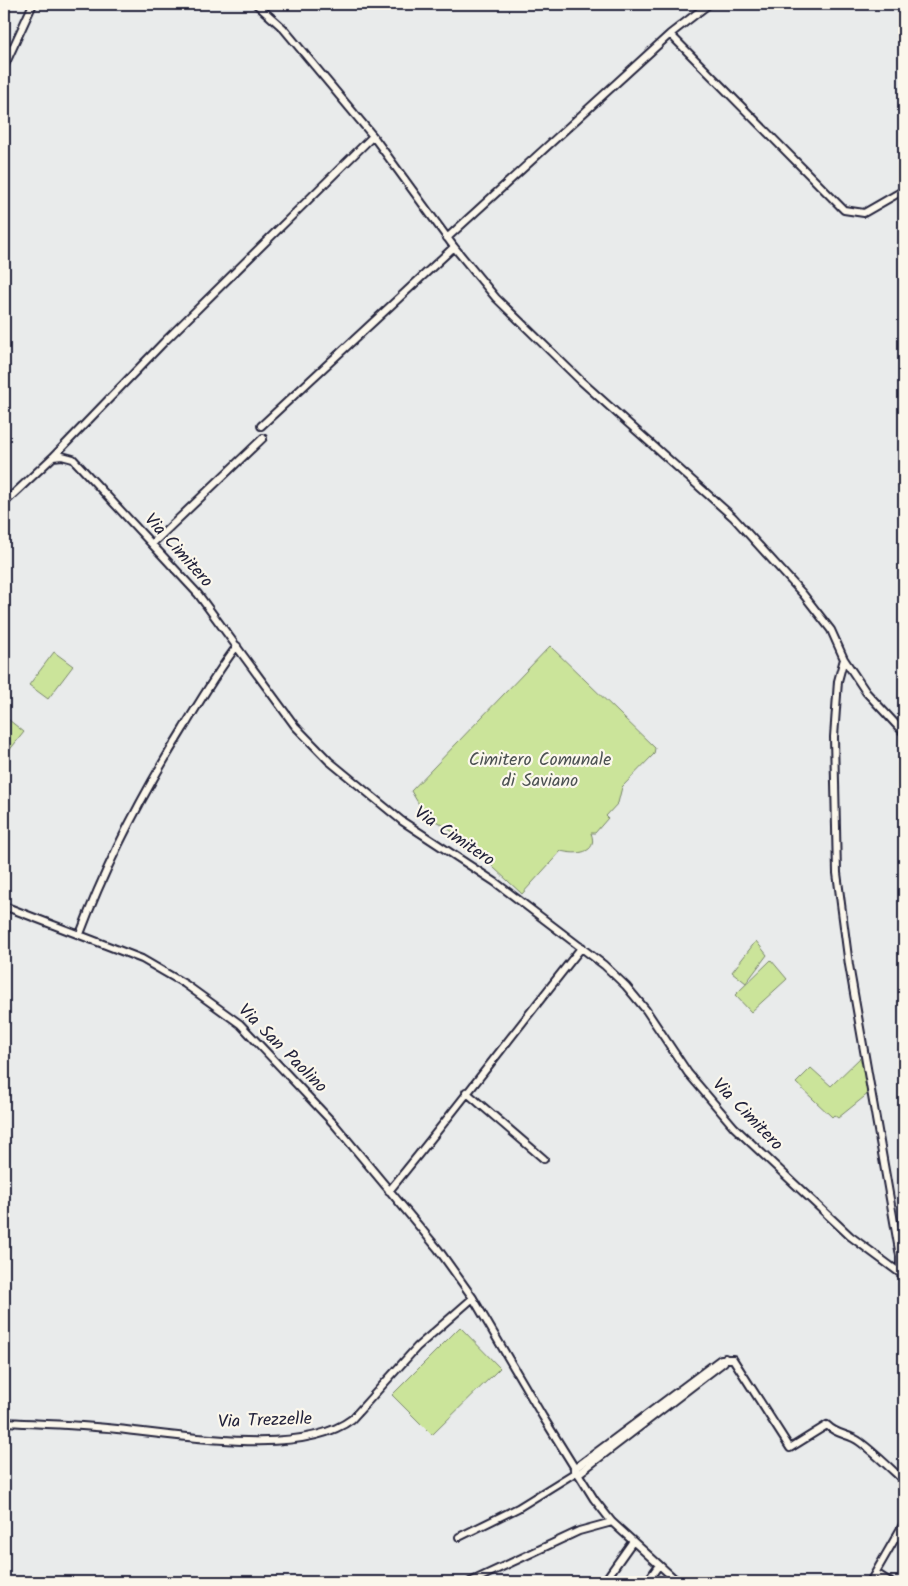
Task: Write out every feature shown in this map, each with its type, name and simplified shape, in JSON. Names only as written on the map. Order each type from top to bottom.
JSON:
[{"type":"street","points":[[4,67],[33,4]]},
{"type":"street","points":[[256,4],[283,28],[373,136],[447,238],[496,298],[538,341],[733,517],[803,594],[831,630],[844,659],[866,692],[904,733]]},
{"type":"street","points":[[447,238],[670,34],[709,4]]},
{"type":"street","points":[[670,34],[844,210],[864,213],[904,190]]},
{"type":"street","points":[[4,503],[53,457],[164,342],[373,136]]},
{"type":"street","points":[[261,426],[454,247]]},
{"type":"street","points":[[152,544],[263,438]]},
{"type":"street","name":"Via Cimitero","points":[[53,457],[62,456],[72,459],[198,594],[295,726],[329,761],[402,821],[495,882],[582,947],[631,992],[665,1037],[688,1073],[734,1127],[850,1236],[902,1274]]},
{"type":"street","points":[[80,934],[112,856],[139,802],[195,709],[237,646]]},
{"type":"street","points":[[844,659],[838,681],[834,737],[837,873],[849,965],[902,1274]]},
{"type":"street","name":"Via San Paolino","points":[[4,906],[142,959],[185,984],[240,1024],[335,1126],[438,1249],[473,1298],[576,1472],[612,1522],[678,1582]]},
{"type":"street","points":[[389,1191],[429,1143],[466,1092],[582,947]]},
{"type":"street","points":[[466,1092],[544,1159]]},
{"type":"street","name":"Via Trezzelle","points":[[4,1422],[115,1429],[235,1441],[290,1439],[319,1434],[344,1425],[352,1419],[417,1347],[473,1298]]},
{"type":"street","points":[[459,1537],[518,1508],[576,1472],[724,1362],[725,1358],[733,1359],[790,1448],[827,1425],[834,1433],[849,1435],[859,1441],[904,1481]]},
{"type":"street","points":[[470,1582],[578,1531],[612,1522]]},
{"type":"street","points":[[870,1582],[904,1522]]},
{"type":"street","points":[[604,1582],[633,1541]]},
{"type":"street","points":[[646,1582],[659,1565]]},
{"type":"street","points":[[876,1573],[890,1582]]},
{"type":"green space","name":"Cimitero Comunale di Saviano","points":[[550,646],[655,748],[654,754],[622,787],[618,803],[606,816],[608,818],[595,833],[591,833],[593,840],[589,849],[579,853],[561,851],[522,894],[466,842],[443,825],[426,816],[411,791]]},
{"type":"green space","points":[[54,652],[73,666],[48,699],[29,685]]},
{"type":"green space","points":[[4,716],[24,732],[4,757]]},
{"type":"green space","points":[[756,941],[767,955],[746,983],[732,972]]},
{"type":"green space","points":[[771,960],[787,979],[751,1012],[735,995]]},
{"type":"green space","points":[[863,1055],[869,1093],[838,1118],[834,1115],[832,1117],[796,1083],[811,1068],[831,1086]]},
{"type":"green space","points":[[460,1327],[500,1368],[432,1435],[392,1395]]}]
